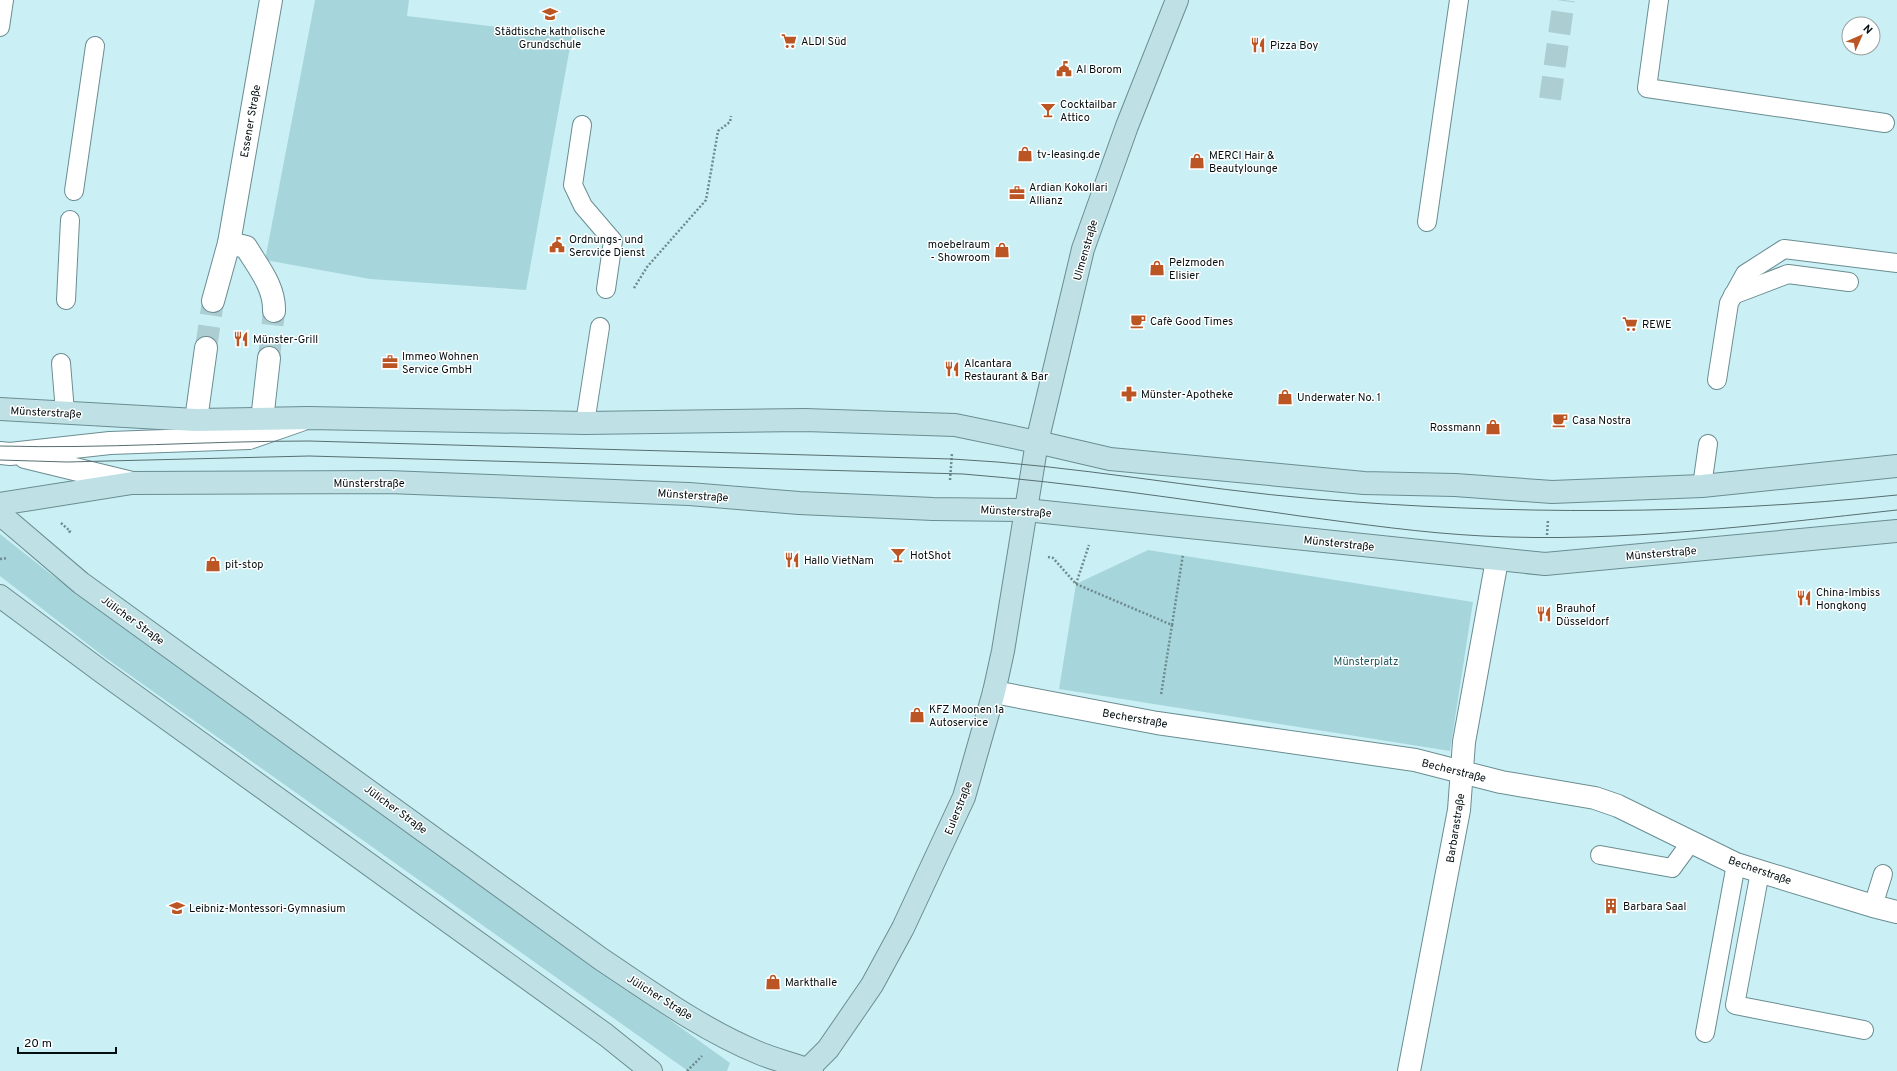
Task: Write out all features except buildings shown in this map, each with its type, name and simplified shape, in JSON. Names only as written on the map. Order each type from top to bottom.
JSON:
[{"type":"main road","name":"Ulmenstraße","points":[[1026,510],[1037,442],[1083,249],[1127,126],[1177,0]]},
{"type":"main road","name":"Münsterstraße","points":[[0,409],[196,420],[308,418],[585,423],[804,420],[955,425],[1110,459],[1364,483],[1455,485],[1552,492],[1702,486],[1897,466]]},
{"type":"main road","name":"Münsterstraße","points":[[0,504],[132,483],[388,482],[688,494],[800,503],[1026,510],[1187,528],[1544,564],[1897,531]]},
{"type":"main road","name":"Eulerstraße","points":[[808,1070],[828,1049],[872,985],[906,921],[964,797],[994,692],[1003,651],[1026,510]]},
{"type":"main road","name":"Jülicher Straße","points":[[0,514],[81,583],[601,959],[665,1001],[723,1035],[759,1053],[808,1070]]},
{"type":"main road","points":[[0,596],[109,677],[600,1030],[651,1071]]},
{"type":"street","name":"Essener Straße","points":[[213,301],[229,243],[271,0]]},
{"type":"street","points":[[229,243],[246,247],[269,284],[275,300],[274,311]]},
{"type":"street","points":[[196,420],[206,348]]},
{"type":"street","points":[[262,420],[268,358]]},
{"type":"street","name":"Münsterstraße","points":[[5,453],[110,443],[249,438],[308,418]]},
{"type":"street","name":"Münsterstraße","points":[[5,453],[132,483]]},
{"type":"street","name":"Barbarastraße","points":[[1409,1071],[1459,810],[1464,742],[1497,560]]},
{"type":"street","name":"Becherstraße","points":[[994,692],[1157,723],[1415,760],[1463,771],[1501,782],[1595,798],[1618,806],[1736,864],[1897,912]]},
{"type":"lane","points":[[0,26],[4,0]]},
{"type":"lane","points":[[1426,222],[1459,0]]},
{"type":"lane","points":[[1659,0],[1647,88],[1885,123]]},
{"type":"lane","points":[[74,191],[95,46]]},
{"type":"lane","points":[[582,125],[573,185],[583,206],[613,241],[606,290]]},
{"type":"lane","points":[[66,300],[70,220]]},
{"type":"lane","points":[[1717,380],[1729,303],[1733,295],[1746,274],[1784,249],[1897,263]]},
{"type":"lane","points":[[1733,295],[1788,274],[1849,282]]},
{"type":"lane","points":[[585,423],[600,327]]},
{"type":"lane","points":[[60,363],[65,412]]},
{"type":"lane","points":[[1702,486],[1708,444]]},
{"type":"lane","points":[[1600,855],[1672,868],[1691,842]]},
{"type":"lane","points":[[1705,1033],[1736,864]]},
{"type":"lane","points":[[1760,872],[1735,1005],[1864,1030]]},
{"type":"lane","points":[[1873,906],[1883,874]]},
{"type":"path","points":[[631,294],[646,267],[706,200],[718,131],[730,122],[731,116]]},
{"type":"path","points":[[947,508],[955,425]]},
{"type":"path","points":[[1544,564],[1552,492]]},
{"type":"path","points":[[1157,723],[1187,528]]},
{"type":"path","points":[[1020,553],[1054,558],[1076,584],[1172,625]]},
{"type":"green space","points":[[315,0],[409,0],[407,16],[572,36],[526,290],[370,279],[265,260]]},
{"type":"green space","points":[[0,534],[52,575],[730,1063],[727,1071],[688,1071],[103,656],[0,576]]},
{"type":"green space","name":"Münsterplatz","points":[[1148,550],[1473,602],[1450,751],[1059,689],[1076,584]]},
{"type":"tunnel","points":[[1550,99],[1564,0]]},
{"type":"tunnel","points":[[206,348],[213,301]]},
{"type":"tunnel","points":[[269,358],[274,311]]},
{"type":"tram line","points":[[0,446],[116,446],[309,441],[952,459],[1043,466],[1271,495],[1316,499],[1461,508],[1534,510],[1680,509],[1825,502],[1897,495]]},
{"type":"tram line","points":[[0,460],[67,462],[309,456],[963,474],[1090,487],[1369,525],[1460,535],[1535,538],[1639,535],[1742,527],[1897,510]]},
{"type":"place","name":"Städtische katholische Grundschule","points":[[550,14]]},
{"type":"place","name":"ALDI Süd","points":[[789,41]]},
{"type":"place","name":"Pizza Boy","points":[[1258,45]]},
{"type":"place","name":"Al Borom","points":[[1064,69]]},
{"type":"place","name":"Cocktailbar Attico","points":[[1048,110]]},
{"type":"place","name":"tv-leasing.de","points":[[1025,154]]},
{"type":"place","name":"MERCI Hair & Beautylounge","points":[[1197,161]]},
{"type":"place","name":"Ardian Kokollari Allianz","points":[[1017,193]]},
{"type":"place","name":"Ordnungs- und Sercvice Dienst","points":[[557,245]]},
{"type":"place","name":"moebelraum - Showroom","points":[[1002,250]]},
{"type":"place","name":"Pelzmoden Elisier","points":[[1157,268]]},
{"type":"place","name":"Cafè Good Times","points":[[1138,321]]},
{"type":"place","name":"REWE","points":[[1630,324]]},
{"type":"place","name":"Münster-Grill","points":[[241,339]]},
{"type":"place","name":"Immeo Wohnen Service GmbH","points":[[390,362]]},
{"type":"place","name":"Alcantara Restaurant & Bar","points":[[952,369]]},
{"type":"place","name":"Münster-Apotheke","points":[[1129,394]]},
{"type":"place","name":"Underwater No. 1","points":[[1285,397]]},
{"type":"place","name":"Casa Nostra","points":[[1560,420]]},
{"type":"place","name":"Rossmann","points":[[1493,427]]},
{"type":"place","name":"HotShot","points":[[898,555]]},
{"type":"place","name":"Hallo VietNam","points":[[792,560]]},
{"type":"place","name":"pit-stop","points":[[213,564]]},
{"type":"place","name":"China-Imbiss Hongkong","points":[[1804,598]]},
{"type":"place","name":"Brauhof Düsseldorf","points":[[1544,614]]},
{"type":"place","name":"KFZ Moonen 1a Autoservice","points":[[917,715]]},
{"type":"place","name":"Barbara Saal","points":[[1611,906]]},
{"type":"place","name":"Leibniz-Montessori-Gymnasium","points":[[177,908]]},
{"type":"place","name":"Markthalle","points":[[773,982]]}]
